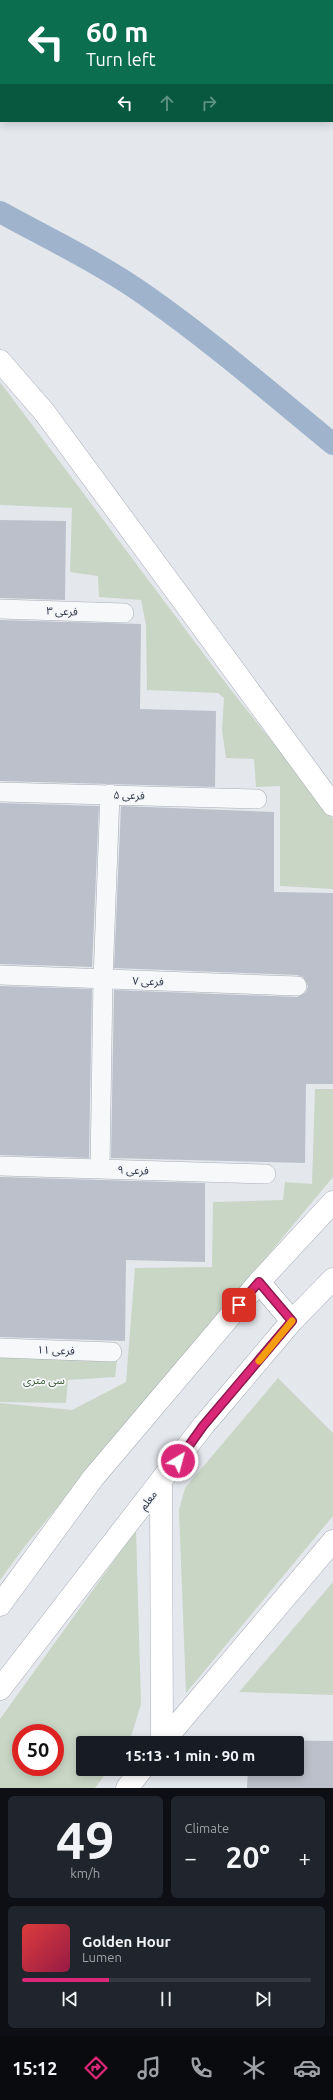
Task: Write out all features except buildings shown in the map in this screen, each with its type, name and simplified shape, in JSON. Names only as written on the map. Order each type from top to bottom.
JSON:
[{"type":"main road","points":[[0,361],[45,413],[333,805]]},
{"type":"main road","points":[[0,1605],[93,1478],[259,1282],[333,1202]]},
{"type":"main road","name":"معلم","points":[[0,1689],[161,1483],[203,1426],[292,1321],[333,1279]]},
{"type":"main road","points":[[259,1282],[292,1321]]},
{"type":"main road","points":[[161,1483],[162,1736]]},
{"type":"main road","points":[[168,1736],[333,1541]]},
{"type":"main road","points":[[127,1788],[136,1776]]},
{"type":"street","name":"فرعی ۳","points":[[0,609],[124,613]]},
{"type":"street","name":"فرعی ۵","points":[[0,792],[257,799]]},
{"type":"street","points":[[100,1168],[103,980],[110,794]]},
{"type":"street","name":"فرعی ۷","points":[[0,975],[297,986]]},
{"type":"street","name":"فرعی ۹","points":[[0,1166],[266,1174]]},
{"type":"street","name":"فرعی ۱۱","points":[[0,1348],[112,1352]]},
{"type":"green space","points":[[0,382],[224,681],[333,819],[333,889],[280,886],[280,786],[256,787],[254,759],[226,758],[222,730],[224,698],[218,693],[147,690],[146,625],[141,600],[99,597],[98,576],[70,572],[72,508],[0,505]]},
{"type":"green space","points":[[315,1089],[333,1089],[333,1177],[25,1546],[0,1580],[0,1403],[72,1410],[126,1382],[135,1268],[212,1267],[213,1202],[283,1200],[285,1182],[312,1184]]},
{"type":"green space","name":"سی متری","points":[[0,1356],[117,1360],[115,1377],[68,1380],[66,1403],[0,1402]]},
{"type":"green space","points":[[278,1378],[333,1433],[333,1516],[186,1693],[179,1510],[185,1488]]},
{"type":"green space","points":[[136,1530],[141,1704],[131,1736],[76,1736],[76,1776],[104,1776],[95,1788],[0,1788],[0,1719]]},
{"type":"green space","points":[[333,1582],[333,1695],[239,1692]]},
{"type":"waterway","points":[[0,212],[94,263],[148,297],[219,350],[333,444]]},
{"type":"slow traffic","points":[[259,1361],[292,1321]]},
{"type":"route","points":[[178,1461],[203,1426],[292,1321],[259,1282],[239,1305]]}]
